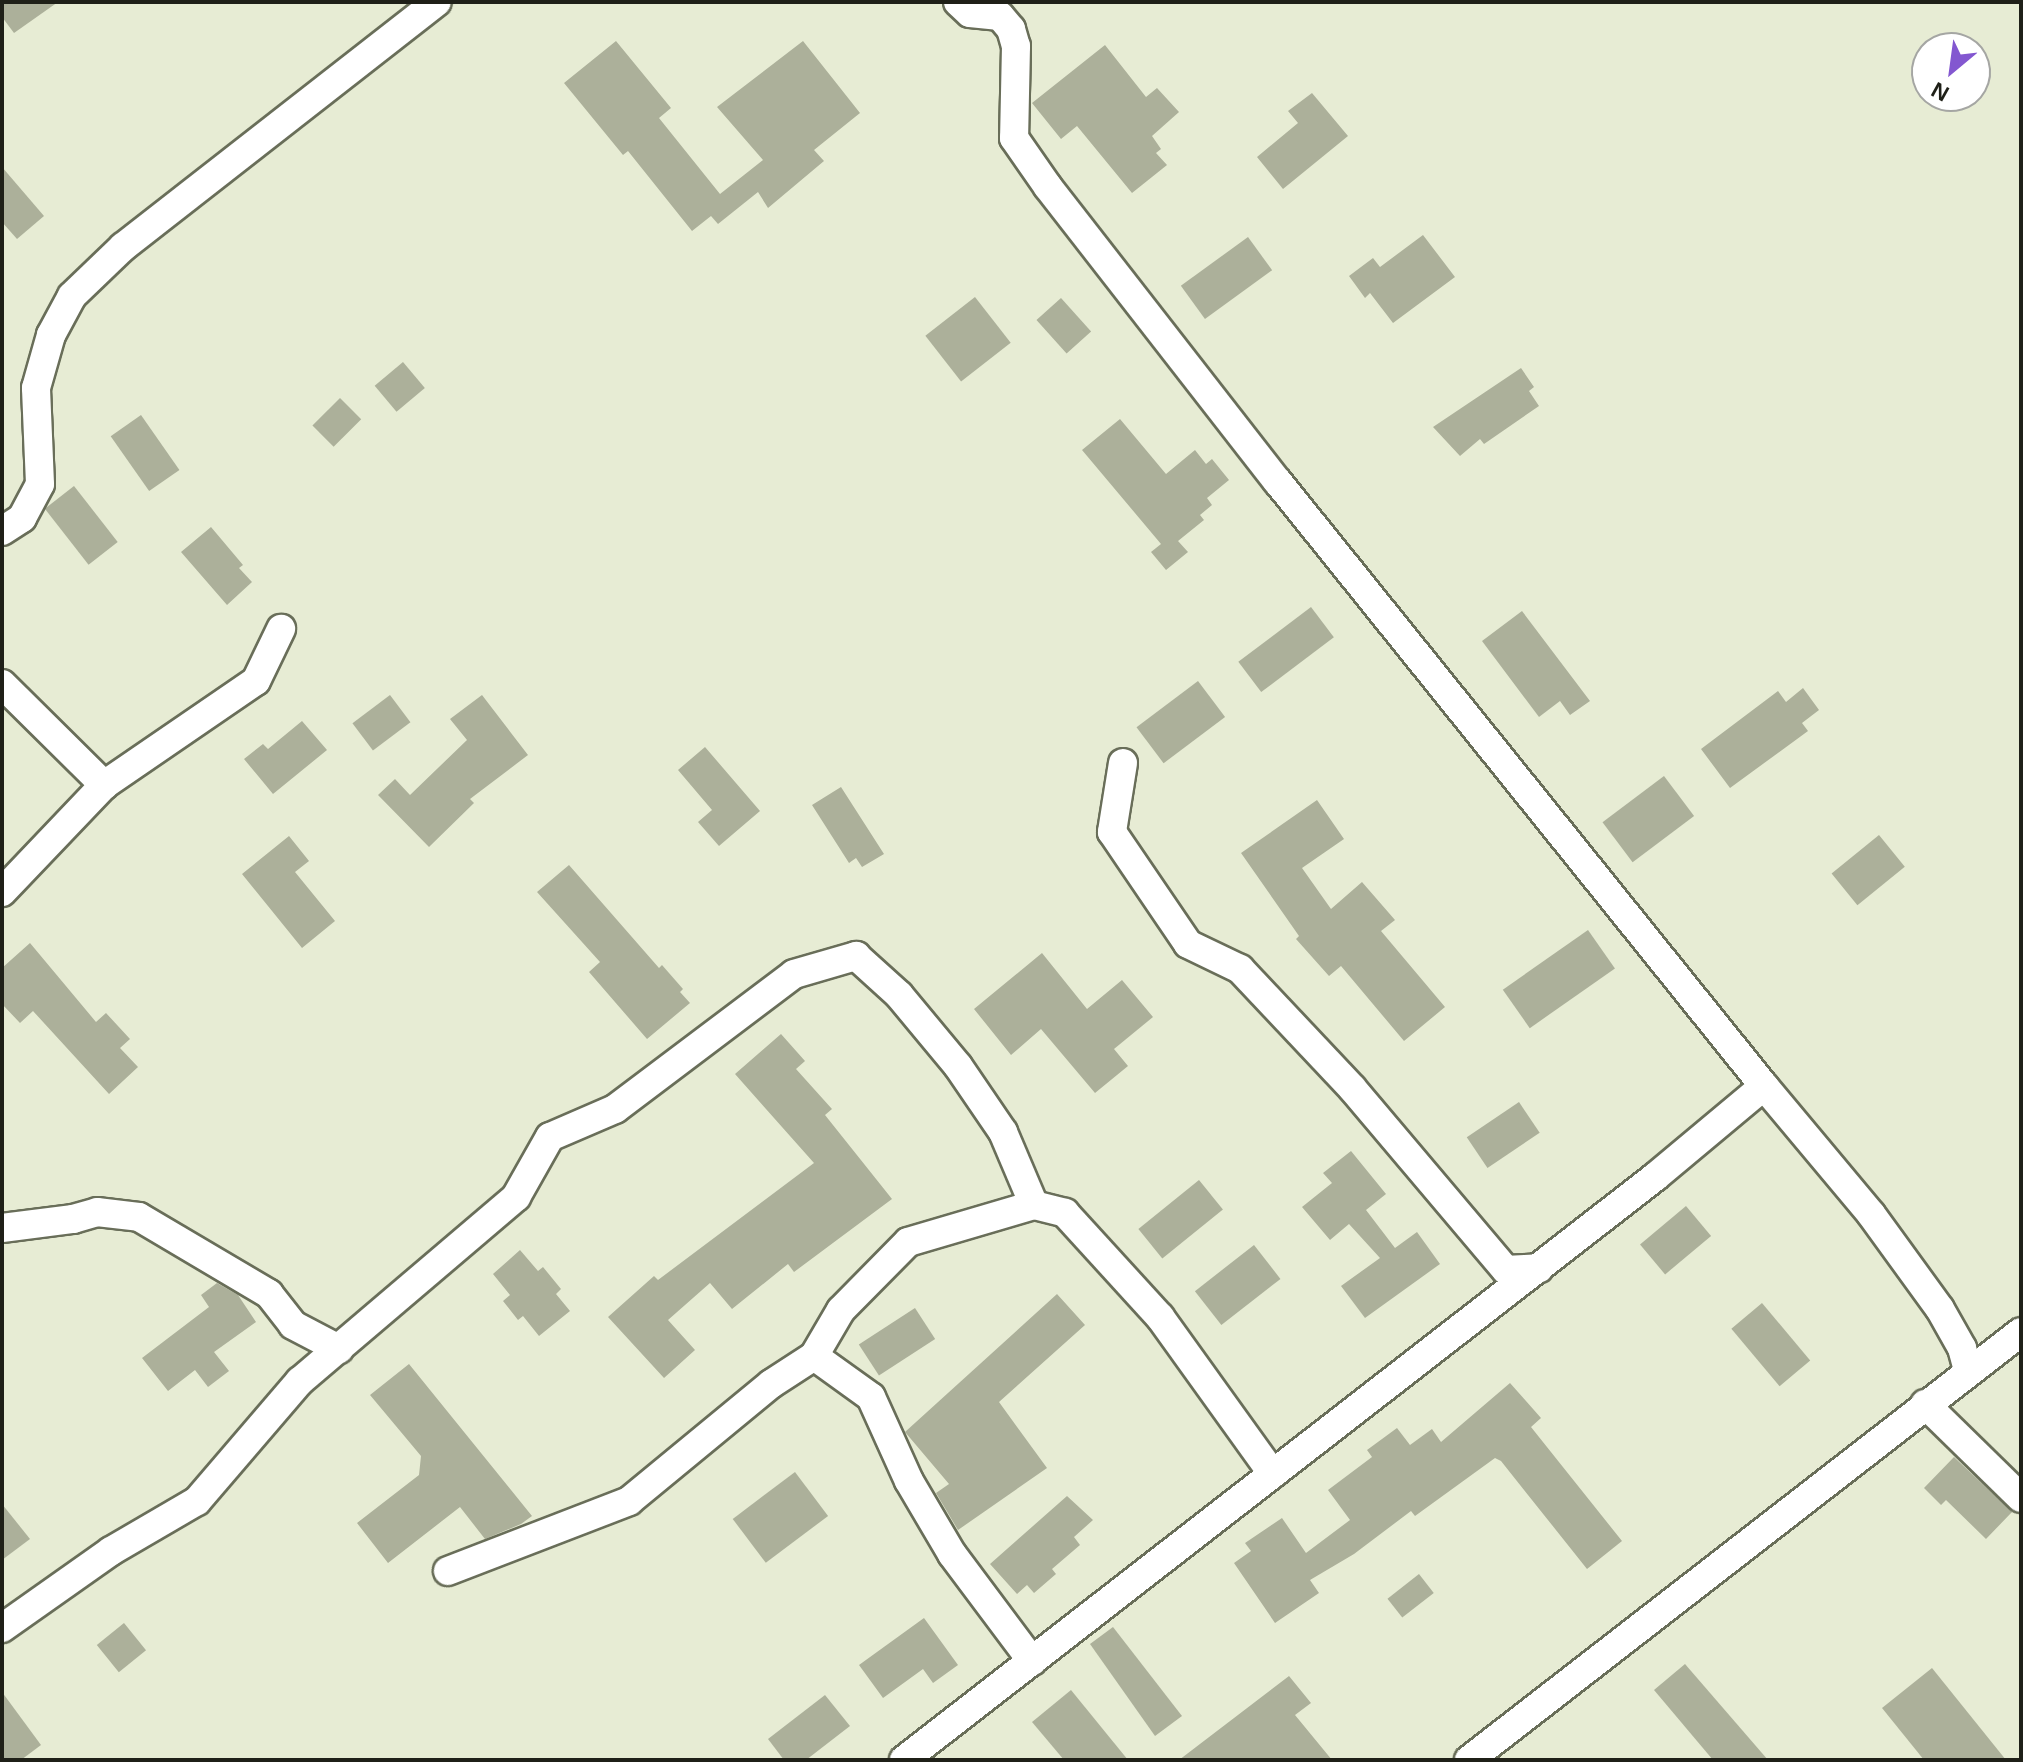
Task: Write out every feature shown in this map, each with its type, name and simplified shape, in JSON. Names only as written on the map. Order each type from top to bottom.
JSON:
[{"type":"street","points":[[2,531],[22,518],[40,484],[36,388],[51,335],[72,296],[123,247],[437,2]]},
{"type":"street","points":[[958,2],[970,13],[1000,16],[1011,29],[1016,46],[1014,138],[1048,187],[1278,482],[1764,1086],[1871,1214],[1940,1309],[1962,1348],[1968,1370]]},
{"type":"street","points":[[2,892],[104,785],[256,681],[281,629]]},
{"type":"street","points":[[2,684],[104,785]]},
{"type":"street","points":[[1123,763],[1112,832],[1188,944],[1240,969],[1352,1088],[1506,1270],[1539,1268]]},
{"type":"street","points":[[2,1628],[111,1551],[197,1501],[300,1381],[516,1197],[550,1137],[615,1109],[794,974],[856,956],[899,995],[958,1066],[1003,1132],[1034,1205]]},
{"type":"street","points":[[904,1760],[1539,1268],[1764,1086]]},
{"type":"street","points":[[448,1571],[629,1501],[771,1384],[814,1356],[841,1310],[908,1242],[1034,1205],[1065,1213],[1160,1317],[1273,1474]]},
{"type":"street","points":[[2,1228],[73,1219],[97,1212],[139,1217],[269,1294],[293,1325],[339,1349]]},
{"type":"street","points":[[1469,1760],[1968,1370],[2021,1332]]},
{"type":"street","points":[[814,1356],[871,1397],[909,1481],[952,1554],[1032,1661]]},
{"type":"street","points":[[1925,1404],[2021,1498]]},
{"type":"building","points":[[2,2],[58,2],[14,33],[2,17]]},
{"type":"building","points":[[616,41],[671,108],[659,118],[720,194],[763,160],[717,107],[803,41],[860,113],[814,150],[824,161],[768,208],[758,192],[718,224],[711,216],[692,231],[628,151],[623,155],[564,83]]},
{"type":"building","points":[[1105,45],[1146,97],[1157,88],[1179,112],[1152,136],[1161,149],[1156,153],[1167,165],[1132,193],[1077,126],[1061,139],[1032,103]]},
{"type":"building","points":[[1312,93],[1348,136],[1283,189],[1257,157],[1298,123],[1288,111]]},
{"type":"building","points":[[2,167],[44,216],[17,239],[2,222]]},
{"type":"building","points":[[1423,235],[1455,277],[1393,323],[1370,293],[1365,298],[1349,276],[1373,258],[1380,267]]},
{"type":"building","points":[[1248,237],[1272,270],[1205,319],[1181,286]]},
{"type":"building","points":[[975,297],[1011,343],[961,381],[925,336]]},
{"type":"building","points":[[1061,298],[1091,331],[1067,354],[1036,320]]},
{"type":"building","points":[[403,362],[425,388],[397,412],[375,386]]},
{"type":"building","points":[[1521,368],[1534,387],[1529,391],[1539,406],[1484,444],[1480,439],[1460,456],[1433,427]]},
{"type":"building","points":[[340,398],[361,419],[334,447],[312,426]]},
{"type":"building","points":[[141,415],[179,470],[149,491],[111,436]]},
{"type":"building","points":[[1120,419],[1166,474],[1195,450],[1206,464],[1212,459],[1229,480],[1207,498],[1212,505],[1200,515],[1204,520],[1178,541],[1188,552],[1166,570],[1151,552],[1161,544],[1082,450]]},
{"type":"building","points":[[74,486],[118,542],[89,565],[45,509]]},
{"type":"building","points":[[211,527],[243,565],[239,568],[252,582],[227,605],[181,552]]},
{"type":"building","points":[[1311,607],[1334,637],[1261,692],[1238,662]]},
{"type":"building","points":[[1522,611],[1590,701],[1570,715],[1560,701],[1539,717],[1482,641]]},
{"type":"building","points":[[1198,681],[1225,717],[1164,763],[1137,727]]},
{"type":"building","points":[[1803,688],[1819,710],[1802,723],[1808,731],[1730,788],[1701,749],[1778,691],[1786,702]]},
{"type":"building","points":[[390,695],[410,722],[373,750],[352,723]]},
{"type":"building","points":[[482,695],[528,755],[470,799],[474,803],[429,847],[378,795],[395,779],[410,795],[467,740],[450,719]]},
{"type":"building","points":[[302,721],[327,750],[273,794],[244,759],[263,744],[268,749]]},
{"type":"building","points":[[705,747],[760,811],[719,846],[698,822],[712,810],[678,770]]},
{"type":"building","points":[[1664,776],[1694,816],[1633,862],[1603,822]]},
{"type":"building","points":[[841,787],[884,854],[862,867],[856,858],[849,863],[812,805]]},
{"type":"building","points":[[1317,800],[1344,839],[1302,868],[1331,909],[1362,882],[1395,920],[1381,931],[1445,1007],[1404,1041],[1341,966],[1329,976],[1296,939],[1299,936],[1241,853]]},
{"type":"building","points":[[1879,835],[1905,867],[1857,905],[1832,873]]},
{"type":"building","points":[[289,836],[309,861],[295,872],[335,921],[302,948],[242,874]]},
{"type":"building","points":[[569,865],[659,968],[662,965],[683,989],[680,992],[690,1003],[647,1039],[589,972],[600,962],[537,892]]},
{"type":"building","points":[[1588,930],[1615,969],[1530,1028],[1503,990]]},
{"type":"building","points":[[30,943],[96,1022],[106,1013],[130,1039],[120,1048],[138,1067],[109,1094],[33,1011],[20,1023],[2,1004],[2,968]]},
{"type":"building","points":[[1042,953],[1087,1009],[1122,980],[1153,1017],[1114,1049],[1128,1066],[1095,1093],[1041,1029],[1011,1055],[974,1009]]},
{"type":"building","points":[[781,1034],[805,1061],[796,1069],[832,1109],[825,1115],[892,1199],[794,1272],[788,1264],[732,1309],[710,1283],[668,1320],[695,1350],[664,1378],[608,1317],[654,1276],[658,1280],[814,1163],[735,1074]]},
{"type":"building","points":[[1519,1102],[1540,1133],[1487,1168],[1467,1137]]},
{"type":"building","points":[[1351,1151],[1386,1194],[1366,1210],[1395,1248],[1417,1232],[1440,1264],[1365,1318],[1341,1286],[1380,1258],[1349,1224],[1330,1240],[1302,1207],[1332,1183],[1323,1173]]},
{"type":"building","points":[[1199,1180],[1223,1210],[1162,1259],[1138,1229]]},
{"type":"building","points":[[1686,1206],[1711,1236],[1665,1274],[1640,1245]]},
{"type":"building","points":[[1254,1245],[1280,1279],[1221,1325],[1195,1291]]},
{"type":"building","points":[[520,1250],[538,1271],[543,1267],[561,1289],[556,1294],[570,1311],[539,1336],[523,1316],[518,1320],[503,1301],[510,1295],[493,1274]]},
{"type":"building","points":[[217,1283],[238,1295],[256,1322],[214,1352],[229,1371],[208,1387],[195,1370],[168,1391],[142,1358],[209,1307],[201,1295]]},
{"type":"building","points":[[1057,1294],[1085,1325],[999,1402],[1047,1468],[958,1530],[936,1493],[949,1484],[905,1432]]},
{"type":"building","points":[[1762,1303],[1810,1360],[1780,1386],[1731,1329]]},
{"type":"building","points":[[915,1308],[935,1339],[879,1376],[859,1344]]},
{"type":"building","points":[[409,1364],[532,1516],[485,1539],[460,1507],[388,1563],[357,1523],[419,1475],[421,1456],[370,1395]]},
{"type":"building","points":[[1510,1383],[1541,1418],[1531,1427],[1622,1541],[1587,1569],[1501,1461],[1495,1458],[1415,1516],[1411,1511],[1354,1554],[1310,1580],[1319,1593],[1275,1623],[1234,1563],[1251,1551],[1245,1543],[1282,1518],[1306,1553],[1350,1520],[1328,1490],[1372,1457],[1367,1450],[1397,1428],[1410,1445],[1432,1429],[1441,1442]]},
{"type":"building","points":[[1954,1457],[2012,1512],[1986,1539],[1946,1500],[1941,1505],[1924,1488]]},
{"type":"building","points":[[795,1472],[828,1516],[766,1563],[733,1519]]},
{"type":"building","points":[[1067,1496],[1093,1520],[1074,1537],[1080,1545],[1052,1569],[1056,1574],[1034,1593],[1027,1585],[1017,1594],[990,1564]]},
{"type":"building","points":[[2,1504],[30,1539],[2,1560]]},
{"type":"building","points":[[1419,1574],[1434,1593],[1402,1618],[1387,1599]]},
{"type":"building","points":[[924,1618],[958,1665],[933,1683],[923,1669],[883,1698],[859,1665]]},
{"type":"building","points":[[124,1623],[146,1650],[119,1672],[97,1645]]},
{"type":"building","points":[[1113,1627],[1182,1716],[1155,1736],[1090,1644]]},
{"type":"building","points":[[1685,1664],[1768,1760],[1713,1760],[1654,1690]]},
{"type":"building","points":[[1932,1668],[2006,1760],[1924,1760],[1882,1708]]},
{"type":"building","points":[[1289,1676],[1311,1703],[1295,1715],[1332,1760],[1179,1760]]},
{"type":"building","points":[[1071,1690],[1128,1760],[1064,1760],[1032,1722]]},
{"type":"building","points":[[2,1692],[41,1745],[21,1760],[2,1760]]},
{"type":"building","points":[[825,1695],[850,1726],[806,1760],[784,1760],[768,1739]]}]
